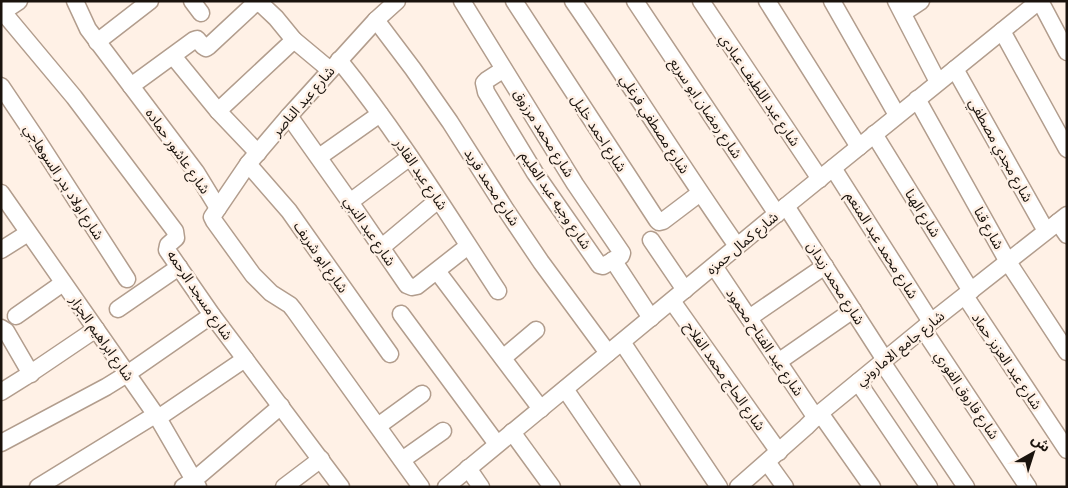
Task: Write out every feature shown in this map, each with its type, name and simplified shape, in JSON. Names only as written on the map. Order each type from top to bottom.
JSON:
[{"type":"street","points":[[2,13],[19,1]]},
{"type":"street","name":"شارع عاشور حماده","points":[[75,1],[88,29],[97,42],[196,172],[218,208],[212,217],[214,221],[245,265],[271,293],[290,305],[294,310],[421,487]]},
{"type":"street","points":[[97,42],[150,1]]},
{"type":"street","points":[[131,86],[194,40],[197,40],[206,48],[209,46],[258,1]]},
{"type":"street","name":"شارع عبد القادر","points":[[258,1],[276,18],[294,40],[335,65],[361,87],[410,157],[498,291]]},
{"type":"street","name":"شارع عبد الناصر","points":[[218,208],[253,159],[289,116],[376,20],[397,1]]},
{"type":"street","name":"شارع محمد مرزوق","points":[[462,1],[575,184],[622,253],[621,256],[613,260]]},
{"type":"street","name":"شارع احمد خليل","points":[[514,1],[657,220],[659,222],[663,221],[700,193]]},
{"type":"street","name":"شارع مصطفي فرغلي","points":[[573,1],[737,246]]},
{"type":"street","name":"شارع رمضان ابو سريع","points":[[635,1],[782,210]]},
{"type":"street","name":"شارع عبد اللطيف عبادي","points":[[701,1],[820,179]]},
{"type":"street","points":[[767,1],[859,147]]},
{"type":"street","points":[[832,1],[897,116]]},
{"type":"street","points":[[921,1],[899,7],[938,82]]},
{"type":"street","points":[[1039,1],[1067,52]]},
{"type":"street","name":"شارع كمال حمزه","points":[[446,487],[737,246],[1002,31],[1018,8],[1039,1]]},
{"type":"street","name":"شارع مسجد الرحمه","points":[[2,13],[74,97],[175,231],[176,238],[166,248],[178,267],[341,487]]},
{"type":"street","name":"شارع محمد فريد","points":[[376,20],[450,122],[541,262],[608,353]]},
{"type":"street","points":[[1002,31],[1067,149]]},
{"type":"street","points":[[218,111],[294,40]]},
{"type":"street","name":"شارع ابو شريف","points":[[173,56],[218,111],[253,159],[390,354]]},
{"type":"street","name":"شارع مجدي مصطفي","points":[[955,69],[1060,226]]},
{"type":"street","name":"شارع وجيه عبد العليم","points":[[504,70],[484,83],[486,92],[535,173],[599,265],[603,266],[613,260]]},
{"type":"street","name":"شارع اولاد بدر السوهاجي","points":[[1,86],[42,146],[127,279]]},
{"type":"street","name":"شارع قنا","points":[[917,99],[1008,262],[1067,352]]},
{"type":"street","points":[[318,157],[380,114]]},
{"type":"street","name":"شارع عبد النبي","points":[[289,116],[409,287],[417,286],[468,246]]},
{"type":"street","name":"شارع الهنا","points":[[874,134],[968,293]]},
{"type":"street","points":[[350,202],[410,157]]},
{"type":"street","name":"شارع محمد عبد المنعم","points":[[833,168],[927,326]]},
{"type":"street","name":"شارع ابراهيم الجزار","points":[[1,193],[156,416],[192,485]]},
{"type":"street","points":[[382,247],[438,200]]},
{"type":"street","name":"شارع محمد زيدان","points":[[782,210],[825,266],[966,487]]},
{"type":"street","name":"شارع جامع الاماروني","points":[[738,487],[818,415],[927,326],[1008,262],[1060,226]]},
{"type":"street","points":[[1,250],[28,232]]},
{"type":"street","points":[[651,240],[685,290]]},
{"type":"street","points":[[613,260],[651,318]]},
{"type":"street","name":"شارع عبد الفتاح محمود","points":[[714,266],[778,362],[872,487]]},
{"type":"street","points":[[749,318],[825,266]]},
{"type":"street","points":[[118,309],[178,267]]},
{"type":"street","points":[[437,270],[541,408]]},
{"type":"street","points":[[16,316],[63,283]]},
{"type":"street","name":"شارع عبد العزيز حماد","points":[[968,293],[1067,450]]},
{"type":"street","name":"شارع الحاج محمد الفلاح","points":[[672,301],[773,457],[785,487]]},
{"type":"street","points":[[778,362],[853,310]]},
{"type":"street","points":[[402,314],[497,444]]},
{"type":"street","points":[[1,443],[106,387],[212,315]]},
{"type":"street","name":"شارع فاروق الفوري","points":[[927,326],[1028,487]]},
{"type":"street","points":[[1,328],[6,331],[30,374]]},
{"type":"street","points":[[1,392],[96,329]]},
{"type":"street","points":[[503,358],[536,330]]},
{"type":"street","points":[[622,342],[719,487]]},
{"type":"street","points":[[38,487],[156,416],[245,359]]},
{"type":"street","points":[[858,382],[929,487]]},
{"type":"street","points":[[565,389],[632,487]]},
{"type":"street","points":[[378,426],[422,394]]},
{"type":"street","points":[[192,485],[281,406]]},
{"type":"street","points":[[402,460],[443,431]]},
{"type":"street","points":[[512,432],[552,487]]},
{"type":"street","points":[[284,487],[321,459]]},
{"type":"street","points":[[468,468],[481,487]]}]
